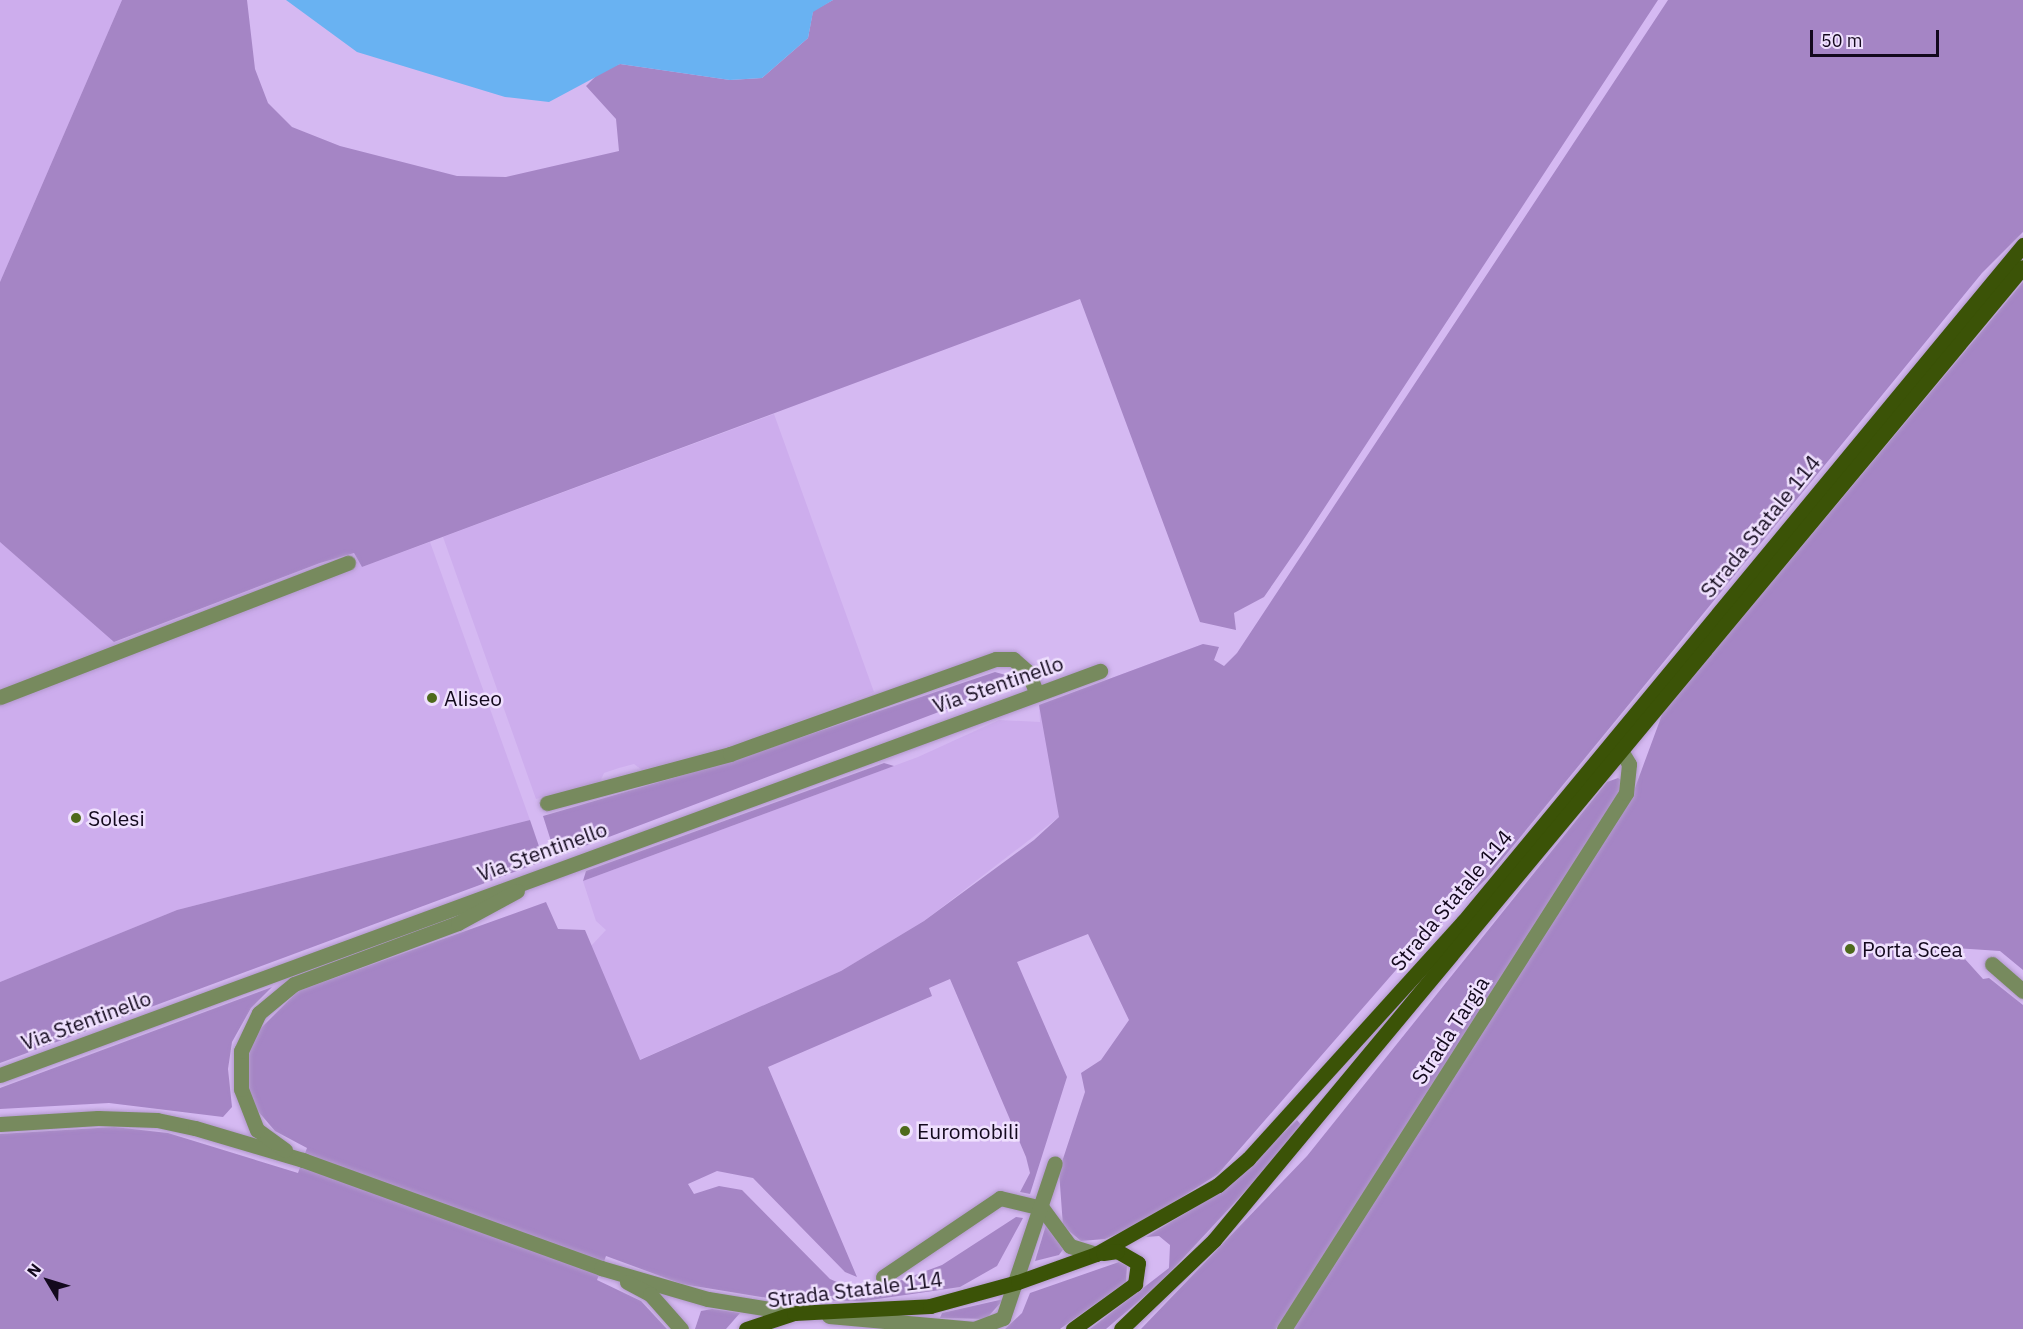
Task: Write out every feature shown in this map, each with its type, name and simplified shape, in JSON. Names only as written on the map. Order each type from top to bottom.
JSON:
[{"type":"main road","name":"Strada Statale 114","points":[[746,1329],[802,1313],[930,1306],[1018,1282],[1096,1254],[1193,1202],[1256,1151],[1463,922],[2023,245]]},
{"type":"main road","name":"Strada Statale 114","points":[[1121,1329],[1214,1240],[2023,267]]},
{"type":"main road","points":[[1073,1329],[1135,1284],[1139,1271],[1129,1254],[1096,1254]]},
{"type":"street","points":[[0,697],[348,563]]},
{"type":"street","points":[[547,803],[730,754],[996,659],[1013,659],[1028,672],[1036,692]]},
{"type":"street","name":"Via Stentinello","points":[[0,1075],[559,867],[1036,692],[1100,671]]},
{"type":"street","name":"Strada Targia","points":[[1284,1329],[1626,793],[1629,764],[1620,749]]},
{"type":"street","points":[[303,1160],[258,1130],[245,1109],[241,1051],[259,1013],[294,984],[459,923],[559,867]]},
{"type":"street","points":[[1992,964],[2023,991]]},
{"type":"street","points":[[0,1124],[157,1119],[303,1160],[601,1268],[708,1299],[802,1313],[989,1327],[1010,1310],[1055,1163]]},
{"type":"street","points":[[883,1277],[1000,1198],[1042,1208],[1070,1246],[1096,1254]]},
{"type":"street","points":[[601,1268],[650,1294],[681,1329]]},
{"type":"shaded area","points":[[0,0],[122,0],[0,282]]},
{"type":"shaded area","points":[[122,0],[247,0],[255,69],[268,103],[292,127],[340,146],[457,176],[506,177],[619,151],[616,119],[586,86],[601,71],[620,64],[730,80],[762,78],[808,38],[813,11],[833,0],[1658,0],[1264,597],[1234,613],[1236,630],[1200,622],[1080,299],[362,567],[354,553],[320,563],[114,642],[0,542],[0,282]]},
{"type":"shaded area","points":[[1668,0],[2023,0],[2023,232],[1982,273],[1486,879],[1409,955],[1218,1174],[1138,1225],[1105,1239],[1081,1241],[1063,1226],[1059,1171],[1085,1092],[1081,1073],[1101,1060],[1129,1020],[1088,934],[1017,962],[1067,1077],[1030,1194],[1020,1192],[1030,1173],[1026,1157],[950,979],[929,988],[932,996],[768,1067],[857,1277],[845,1272],[753,1178],[717,1171],[688,1184],[694,1194],[719,1186],[742,1190],[830,1279],[864,1294],[942,1265],[1016,1217],[1023,1218],[997,1266],[960,1287],[864,1301],[780,1300],[682,1284],[606,1256],[597,1280],[641,1301],[667,1329],[0,1329],[0,1134],[114,1127],[168,1133],[298,1173],[307,1148],[275,1131],[257,1110],[247,1086],[248,1054],[257,1032],[298,991],[546,902],[558,929],[585,930],[640,1060],[841,971],[924,921],[1034,840],[1059,817],[1039,705],[1203,644],[1219,647],[1214,660],[1224,666],[1237,653]]},
{"type":"shaded area","points":[[2023,282],[2023,970],[2000,951],[1955,948],[1983,979],[1989,978],[2023,1005],[2023,1329],[1293,1329],[1632,796],[1663,712]]},
{"type":"shaded area","points":[[774,414],[874,692],[729,748],[642,770],[634,764],[604,773],[600,782],[536,799],[443,537]]},
{"type":"shaded area","points":[[0,542],[115,642],[354,552],[362,567],[430,542],[530,820],[177,910],[0,982]]},
{"type":"shaded area","points":[[1203,644],[1059,817],[924,921],[841,971],[639,1060],[591,946],[606,930],[596,921],[583,881],[918,757],[999,720],[1040,722],[1039,705]]},
{"type":"shaded area","points":[[995,672],[1009,676],[1010,685],[556,857],[543,816],[731,761]]},
{"type":"shaded area","points":[[884,763],[894,766],[583,881],[586,871]]},
{"type":"shaded area","points":[[1618,778],[1623,781],[1616,799],[1276,1329],[1141,1329],[1307,1156],[1607,782]]},
{"type":"shaded area","points":[[530,820],[544,861],[0,1063],[0,982],[177,910]]},
{"type":"shaded area","points":[[272,987],[251,1008],[232,1042],[228,1069],[232,1107],[223,1117],[109,1103],[0,1109],[0,1088]]},
{"type":"shaded area","points":[[1297,1120],[1301,1125],[1251,1185],[1159,1284],[1106,1329],[1090,1329],[1169,1268],[1170,1245],[1159,1236],[1146,1237],[1222,1191]]},
{"type":"shaded area","points":[[1046,1225],[1064,1248],[1059,1255],[1035,1261]]},
{"type":"shaded area","points":[[1119,1262],[1127,1266],[1126,1282],[1060,1329],[1005,1329],[1022,1313],[1030,1293]]},
{"type":"shaded area","points":[[1004,1299],[986,1319],[940,1318],[942,1313]]},
{"type":"shaded area","points":[[712,1309],[740,1313],[726,1329],[695,1329],[701,1311]]},
{"type":"water","points":[[286,0],[833,0],[813,12],[808,38],[762,78],[730,80],[620,64],[549,102],[505,97],[357,52]]},
{"type":"place","name":"Aliseo","points":[[432,698]]},
{"type":"place","name":"Solesi","points":[[76,818]]},
{"type":"place","name":"Porta Scea","points":[[1850,949]]},
{"type":"place","name":"Euromobili","points":[[905,1131]]}]
